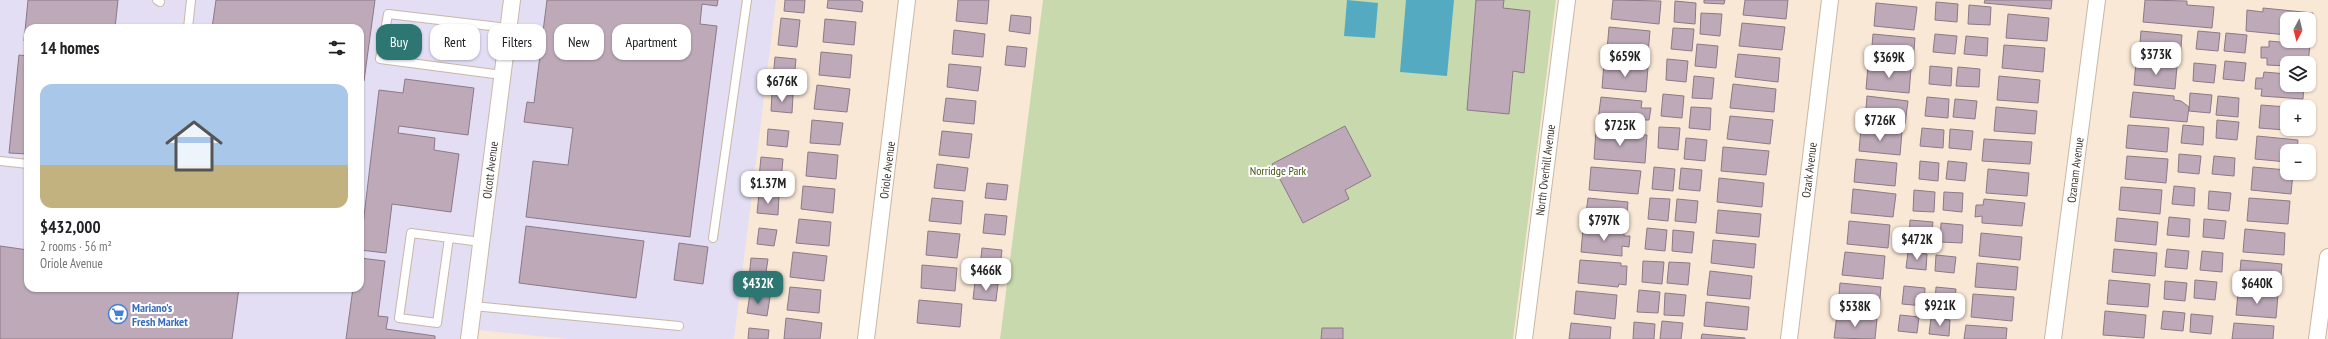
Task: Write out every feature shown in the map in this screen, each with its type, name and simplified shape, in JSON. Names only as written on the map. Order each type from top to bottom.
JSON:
[{"type":"street","name":"Olcott Avenue","points":[[509,24],[512,0]]},
{"type":"street","name":"Oriole Avenue","points":[[866,339],[907,0]]},
{"type":"street","name":"North Overhill Avenue","points":[[1524,339],[1566,0]]},
{"type":"street","name":"Ozark Avenue","points":[[1789,339],[1830,0]]},
{"type":"street","name":"Ozanam Avenue","points":[[2053,339],[2097,0]]},
{"type":"street","name":"Olcott Avenue","points":[[469,339],[504,60]]},
{"type":"street","points":[[2318,339],[2328,257]]},
{"type":"lane","points":[[188,24],[191,0]]},
{"type":"lane","points":[[713,238],[747,0]]},
{"type":"lane","points":[[488,26],[388,14],[380,59],[502,75]]},
{"type":"lane","points":[[0,162],[24,164]]},
{"type":"lane","points":[[449,238],[436,323],[399,318],[411,233],[481,242]]},
{"type":"lane","points":[[473,306],[679,326]]},
{"type":"shaded area","points":[[0,0],[776,0],[734,339],[567,339],[468,329],[467,339],[0,339]]},
{"type":"green space","name":"Norridge Park","points":[[1043,0],[1556,0],[1513,339],[1000,339]]},
{"type":"water","points":[[1347,0],[1378,3],[1375,38],[1344,36]]},
{"type":"water","points":[[1406,0],[1454,0],[1447,76],[1400,72]]},
{"type":"building","points":[[28,0],[118,0],[115,24],[26,24]]},
{"type":"building","points":[[216,0],[375,0],[364,81],[364,24],[213,24]]},
{"type":"building","points":[[547,0],[718,0],[717,6],[702,4],[700,24],[717,26],[690,237],[526,217],[533,161],[568,165],[573,128],[524,122],[527,102],[534,103],[539,60],[546,60],[546,24],[544,24]]},
{"type":"building","points":[[785,0],[805,0],[804,13],[784,11]]},
{"type":"building","points":[[828,0],[859,0],[863,2],[862,12],[827,8]]},
{"type":"building","points":[[958,0],[989,0],[987,24],[956,21]]},
{"type":"building","points":[[1476,0],[1504,0],[1503,8],[1530,11],[1524,73],[1513,71],[1509,114],[1467,110]]},
{"type":"building","points":[[1613,0],[1661,1],[1659,24],[1611,19]]},
{"type":"building","points":[[1704,0],[1725,0],[1724,4],[1704,3]]},
{"type":"building","points":[[1745,0],[1788,0],[1786,19],[1743,15]]},
{"type":"building","points":[[1985,0],[2052,0],[2051,9],[1984,3]]},
{"type":"building","points":[[2145,0],[2187,1],[2187,5],[2214,7],[2212,28],[2143,22]]},
{"type":"building","points":[[1675,1],[1696,3],[1695,24],[1674,22]]},
{"type":"building","points":[[1936,2],[1958,4],[1957,22],[1935,20]]},
{"type":"building","points":[[1876,3],[1917,7],[1914,30],[1874,26]]},
{"type":"building","points":[[1969,5],[1991,7],[1990,25],[1968,24]]},
{"type":"building","points":[[2263,8],[2303,12],[2280,12],[2280,34],[2246,31],[2247,10],[2263,12]]},
{"type":"building","points":[[1701,13],[1722,14],[1720,36],[1700,34]]},
{"type":"building","points":[[2008,14],[2049,18],[2047,41],[2006,38]]},
{"type":"building","points":[[1011,15],[1031,17],[1030,34],[1009,31]]},
{"type":"building","points":[[781,18],[800,20],[797,47],[778,45]]},
{"type":"building","points":[[825,19],[856,22],[854,45],[823,42]]},
{"type":"building","points":[[1742,23],[1785,27],[1782,50],[1739,46]]},
{"type":"building","points":[[1609,27],[1650,31],[1648,54],[1607,50]]},
{"type":"building","points":[[1673,28],[1694,29],[1692,51],[1671,49]]},
{"type":"building","points":[[954,30],[985,34],[983,57],[952,54]]},
{"type":"building","points":[[2141,31],[2182,35],[2180,58],[2139,55]]},
{"type":"building","points":[[2198,31],[2220,33],[2218,51],[2196,49]]},
{"type":"building","points":[[2226,33],[2247,35],[2245,53],[2224,51]]},
{"type":"building","points":[[1873,34],[1915,38],[1913,62],[1871,58]]},
{"type":"building","points":[[1935,34],[1957,36],[1955,54],[1933,52]]},
{"type":"building","points":[[1966,36],[1988,38],[1987,56],[1964,54]]},
{"type":"building","points":[[2269,41],[2280,42],[2280,48],[2310,48],[2309,56],[2280,56],[2280,66],[2267,65],[2267,58],[2261,58],[2261,47],[2269,47]]},
{"type":"building","points":[[1697,44],[1718,46],[1716,68],[1695,66]]},
{"type":"building","points":[[2004,45],[2045,48],[2043,72],[2002,68]]},
{"type":"building","points":[[1007,46],[1027,48],[1025,67],[1005,65]]},
{"type":"building","points":[[821,52],[852,55],[850,78],[819,75]]},
{"type":"building","points":[[1738,54],[1780,58],[1778,82],[1735,77]]},
{"type":"building","points":[[19,55],[24,56],[24,154],[9,153]]},
{"type":"building","points":[[775,57],[796,59],[794,80],[773,78]]},
{"type":"building","points":[[1667,59],[1688,61],[1686,82],[1666,80]]},
{"type":"building","points":[[2225,61],[2246,63],[2244,81],[2223,79]]},
{"type":"building","points":[[2136,62],[2177,66],[2175,89],[2134,85]]},
{"type":"building","points":[[1604,63],[1648,67],[1646,92],[1602,88]]},
{"type":"building","points":[[2194,63],[2216,65],[2214,83],[2193,81]]},
{"type":"building","points":[[949,64],[981,67],[978,91],[947,87]]},
{"type":"building","points":[[1868,66],[1911,69],[1909,93],[1866,89]]},
{"type":"building","points":[[1930,66],[1952,68],[1951,86],[1929,84]]},
{"type":"building","points":[[1958,67],[1980,69],[1979,87],[1956,86]]},
{"type":"building","points":[[2264,72],[2280,73],[2280,92],[2304,92],[2303,99],[2261,96],[2262,89],[2255,89],[2256,78],[2263,78]]},
{"type":"building","points":[[1694,76],[1714,78],[1712,99],[1692,98]]},
{"type":"building","points":[[1999,76],[2040,80],[2038,103],[1997,100]]},
{"type":"building","points":[[405,79],[474,88],[468,135],[399,126],[398,133],[435,138],[434,150],[459,154],[451,212],[392,204],[386,253],[364,250],[364,216],[379,90],[403,93]]},
{"type":"building","points":[[1733,84],[1776,89],[1774,112],[1730,108]]},
{"type":"building","points":[[817,85],[850,89],[847,112],[814,109]]},
{"type":"building","points":[[2133,92],[2174,96],[2174,100],[2181,101],[2189,107],[2187,122],[2130,117]]},
{"type":"building","points":[[772,93],[793,95],[792,113],[771,111]]},
{"type":"building","points":[[2190,93],[2212,95],[2210,113],[2189,111]]},
{"type":"building","points":[[1663,94],[1684,96],[1682,118],[1661,116]]},
{"type":"building","points":[[1867,96],[1908,101],[1905,124],[1865,120]]},
{"type":"building","points":[[2218,96],[2239,98],[2238,117],[2216,115]]},
{"type":"building","points":[[1601,97],[1642,101],[1641,108],[1651,108],[1649,120],[1640,120],[1639,125],[1598,120]]},
{"type":"building","points":[[1927,97],[1949,99],[1948,118],[1925,116]]},
{"type":"building","points":[[946,98],[976,101],[974,124],[943,121]]},
{"type":"building","points":[[1955,99],[1977,101],[1975,119],[1953,117]]},
{"type":"building","points":[[2261,105],[2280,106],[2280,130],[2259,128]]},
{"type":"building","points":[[1691,107],[1711,108],[1710,130],[1689,128]]},
{"type":"building","points":[[1996,107],[2037,111],[2035,134],[1994,131]]},
{"type":"building","points":[[1730,116],[1773,120],[1770,144],[1727,139]]},
{"type":"building","points":[[812,120],[843,123],[840,145],[810,143]]},
{"type":"building","points":[[2217,120],[2239,122],[2237,140],[2216,138]]},
{"type":"building","points":[[2128,125],[2169,128],[2167,152],[2126,148]]},
{"type":"building","points":[[2183,125],[2204,127],[2203,145],[2181,143]]},
{"type":"building","points":[[1345,126],[1371,176],[1345,190],[1349,199],[1303,223],[1272,164]]},
{"type":"building","points":[[1659,127],[1680,128],[1678,150],[1658,148]]},
{"type":"building","points":[[1861,128],[1902,132],[1900,155],[1859,151]]},
{"type":"building","points":[[1922,128],[1944,130],[1943,148],[1920,146]]},
{"type":"building","points":[[768,129],[789,131],[787,147],[767,145]]},
{"type":"building","points":[[1950,129],[1973,131],[1971,150],[1949,148]]},
{"type":"building","points":[[1596,130],[1647,135],[1645,163],[1594,159]]},
{"type":"building","points":[[942,131],[972,134],[969,158],[939,155]]},
{"type":"building","points":[[2257,136],[2298,140],[2298,144],[2280,144],[2280,161],[2255,159]]},
{"type":"building","points":[[1686,138],[1707,140],[1705,161],[1684,159]]},
{"type":"building","points":[[1984,139],[2032,142],[2030,164],[1982,161]]},
{"type":"building","points":[[1723,147],[1769,151],[1766,175],[1721,171]]},
{"type":"building","points":[[808,152],[838,155],[836,179],[806,176]]},
{"type":"building","points":[[2179,154],[2201,156],[2199,174],[2178,172]]},
{"type":"building","points":[[2127,156],[2168,159],[2166,183],[2125,179]]},
{"type":"building","points":[[2214,156],[2235,158],[2234,176],[2212,174]]},
{"type":"building","points":[[761,157],[783,159],[781,181],[759,178]]},
{"type":"building","points":[[1856,159],[1897,163],[1895,186],[1854,182]]},
{"type":"building","points":[[1920,161],[1939,163],[1938,181],[1919,179]]},
{"type":"building","points":[[1948,161],[1967,163],[1965,181],[1946,179]]},
{"type":"building","points":[[937,164],[968,168],[965,191],[934,188]]},
{"type":"building","points":[[1591,167],[1641,171],[1638,194],[1589,190]]},
{"type":"building","points":[[1654,167],[1675,169],[1673,191],[1652,189]]},
{"type":"building","points":[[2253,167],[2280,169],[2280,180],[2292,180],[2291,194],[2251,190]]},
{"type":"building","points":[[1681,168],[1702,170],[1700,191],[1679,189]]},
{"type":"building","points":[[1988,169],[2029,173],[2027,196],[1986,193]]},
{"type":"building","points":[[1719,178],[1764,183],[1762,207],[1717,202]]},
{"type":"building","points":[[987,183],[1008,185],[1006,200],[985,198]]},
{"type":"building","points":[[803,186],[835,189],[833,213],[801,209]]},
{"type":"building","points":[[2174,186],[2195,188],[2194,206],[2172,204]]},
{"type":"building","points":[[2121,187],[2162,190],[2160,214],[2119,210]]},
{"type":"building","points":[[1853,189],[1896,194],[1893,217],[1851,213]]},
{"type":"building","points":[[1914,190],[1935,192],[1934,212],[1913,211]]},
{"type":"building","points":[[2209,191],[2231,193],[2229,211],[2208,209]]},
{"type":"building","points":[[1944,192],[1963,193],[1962,212],[1943,210]]},
{"type":"building","points":[[759,194],[779,196],[778,215],[757,213]]},
{"type":"building","points":[[932,198],[963,201],[961,224],[929,221]]},
{"type":"building","points":[[1588,198],[1628,202],[1626,225],[1585,221]]},
{"type":"building","points":[[1650,198],[1670,199],[1668,221],[1648,219]]},
{"type":"building","points":[[2249,198],[2290,201],[2288,224],[2247,221]]},
{"type":"building","points":[[1677,199],[1698,201],[1696,223],[1675,221]]},
{"type":"building","points":[[1984,199],[2025,203],[2022,226],[1982,223],[1982,216],[1975,217],[1976,205],[1983,205]]},
{"type":"building","points":[[1718,210],[1761,214],[1759,237],[1716,233]]},
{"type":"building","points":[[985,214],[1007,216],[1005,235],[983,233]]},
{"type":"building","points":[[2169,217],[2190,219],[2189,237],[2167,235]]},
{"type":"building","points":[[2117,218],[2158,222],[2156,245],[2115,241]]},
{"type":"building","points":[[799,219],[831,222],[829,246],[796,243]]},
{"type":"building","points":[[2204,219],[2226,221],[2224,239],[2203,237]]},
{"type":"building","points":[[1910,220],[1933,222],[1931,241],[1909,239]]},
{"type":"building","points":[[1849,221],[1890,225],[1888,248],[1847,244]]},
{"type":"building","points":[[1941,223],[1963,225],[1962,243],[1940,242]]},
{"type":"building","points":[[526,226],[644,241],[636,298],[519,283]]},
{"type":"building","points":[[759,228],[777,230],[774,246],[757,244]]},
{"type":"building","points":[[1647,228],[1667,230],[1665,251],[1645,249]]},
{"type":"building","points":[[1583,229],[1624,233],[1624,236],[1630,236],[1629,247],[1622,246],[1622,256],[1581,252]]},
{"type":"building","points":[[2245,229],[2285,233],[2284,255],[2243,252]]},
{"type":"building","points":[[1673,230],[1694,232],[1692,253],[1672,251]]},
{"type":"building","points":[[928,231],[960,234],[957,258],[926,255]]},
{"type":"building","points":[[1981,233],[2022,237],[2020,260],[1979,256]]},
{"type":"building","points":[[1713,240],[1756,244],[1754,268],[1711,263]]},
{"type":"building","points":[[679,243],[708,247],[703,284],[674,280]]},
{"type":"building","name":"Mariano's Fresh Market","points":[[0,246],[24,249],[24,292],[238,292],[232,339],[0,339]]},
{"type":"building","points":[[982,248],[1002,250],[1000,268],[980,267]]},
{"type":"building","points":[[2114,249],[2157,253],[2155,276],[2112,272]]},
{"type":"building","points":[[2167,249],[2189,251],[2187,269],[2165,267]]},
{"type":"building","points":[[2202,251],[2223,253],[2222,272],[2200,270]]},
{"type":"building","points":[[793,252],[827,256],[824,281],[790,277]]},
{"type":"building","points":[[1845,252],[1885,256],[1883,279],[1842,275]]},
{"type":"building","points":[[1908,252],[1927,254],[1926,270],[1906,268]]},
{"type":"building","points":[[1936,255],[1956,257],[1954,273],[1935,271]]},
{"type":"building","points":[[364,258],[385,261],[378,316],[388,317],[386,329],[435,336],[435,339],[346,339],[352,292],[364,292]]},
{"type":"building","points":[[751,258],[768,259],[765,279],[749,278]]},
{"type":"building","points":[[1580,260],[1621,263],[1621,266],[1627,266],[1626,285],[1619,284],[1618,287],[1578,283]]},
{"type":"building","points":[[2241,260],[2282,264],[2280,286],[2239,283]]},
{"type":"building","points":[[1643,261],[1664,262],[1662,284],[1642,282]]},
{"type":"building","points":[[1669,262],[1690,263],[1688,285],[1667,283]]},
{"type":"building","points":[[1977,263],[2018,267],[2016,290],[1975,287]]},
{"type":"building","points":[[922,265],[957,268],[955,291],[921,288]]},
{"type":"building","points":[[1710,271],[1752,276],[1750,299],[1707,295]]},
{"type":"building","points":[[2109,280],[2150,284],[2148,307],[2107,304]]},
{"type":"building","points":[[2195,280],[2217,282],[2215,300],[2194,298]]},
{"type":"building","points":[[2165,281],[2187,283],[2185,301],[2164,299]]},
{"type":"building","points":[[975,282],[998,284],[996,301],[973,299]]},
{"type":"building","points":[[1840,283],[1881,287],[1879,310],[1838,307]]},
{"type":"building","points":[[1904,286],[1925,288],[1924,306],[1902,304]]},
{"type":"building","points":[[790,287],[821,290],[819,313],[787,310]]},
{"type":"building","points":[[1936,287],[1956,289],[1954,305],[1935,303]]},
{"type":"building","points":[[1639,290],[1660,292],[1658,313],[1637,312]]},
{"type":"building","points":[[1576,291],[1617,295],[1615,319],[1574,314]]},
{"type":"building","points":[[2238,292],[2278,295],[2276,318],[2236,315]]},
{"type":"building","points":[[1665,293],[1686,295],[1684,316],[1664,315]]},
{"type":"building","points":[[750,294],[770,297],[767,316],[747,313]]},
{"type":"building","points":[[1973,294],[2014,297],[2012,321],[1971,317]]},
{"type":"building","points":[[919,300],[962,304],[960,327],[917,323]]},
{"type":"building","points":[[1706,302],[1749,307],[1747,330],[1704,326]]},
{"type":"building","points":[[2105,311],[2146,315],[2144,338],[2103,335]]},
{"type":"building","points":[[2163,311],[2185,313],[2183,331],[2161,329]]},
{"type":"building","points":[[2191,314],[2213,316],[2211,334],[2190,332]]},
{"type":"building","points":[[1837,315],[1877,319],[1875,339],[1834,338]]},
{"type":"building","points":[[1900,315],[1919,317],[1917,333],[1898,331]]},
{"type":"building","points":[[786,318],[822,323],[820,339],[784,339]]},
{"type":"building","points":[[1931,318],[1950,320],[1949,336],[1929,334]]},
{"type":"building","points":[[1662,321],[1683,323],[1681,339],[1660,339]]},
{"type":"building","points":[[1634,322],[1655,324],[1654,339],[1633,339]]},
{"type":"building","points":[[1571,323],[1611,327],[1610,339],[1569,339]]},
{"type":"building","points":[[2234,323],[2274,326],[2273,339],[2232,339]]},
{"type":"building","points":[[1966,325],[2007,328],[2006,339],[1964,339]]},
{"type":"building","points":[[749,328],[769,330],[768,339],[748,339]]},
{"type":"building","points":[[1322,328],[1343,328],[1343,339],[1321,339]]},
{"type":"building","points":[[1702,334],[1745,338],[1745,339],[1701,339]]},
{"type":"place","name":"Mariano's Fresh Market","points":[[118,314]]}]
